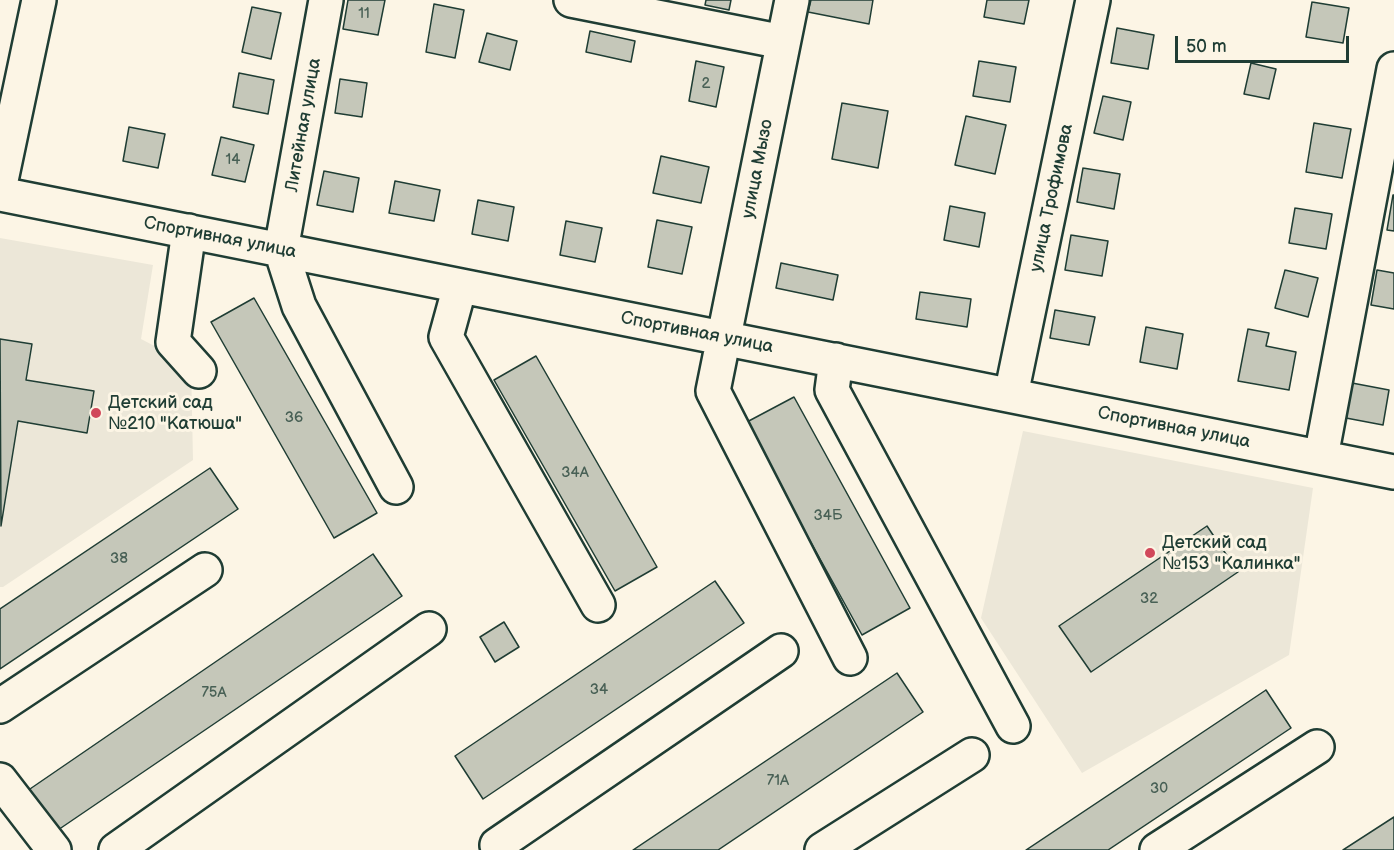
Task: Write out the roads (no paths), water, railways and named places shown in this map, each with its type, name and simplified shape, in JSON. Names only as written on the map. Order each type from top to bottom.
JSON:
[{"type":"street","points":[[0,186],[39,0]]},
{"type":"street","name":"Литейная улица","points":[[281,250],[326,0]]},
{"type":"street","points":[[570,0],[783,42]]},
{"type":"street","name":"улица Мызо","points":[[792,0],[713,391],[850,658]]},
{"type":"street","name":"улица Трофимова","points":[[1011,395],[1093,0]]},
{"type":"street","points":[[1321,457],[1394,69]]},
{"type":"street","name":"Спортивная улица","points":[[0,194],[1394,472]]},
{"type":"street","points":[[189,231],[173,342],[199,372]]},
{"type":"street","points":[[281,250],[299,306],[396,487]]},
{"type":"street","points":[[459,286],[446,338],[598,605]]},
{"type":"street","points":[[836,360],[832,390],[1013,726]]},
{"type":"street","points":[[0,706],[205,570]]},
{"type":"street","points":[[116,850],[429,629]]},
{"type":"street","points":[[500,850],[497,845],[781,651]]},
{"type":"street","points":[[1157,850],[1317,747]]},
{"type":"street","points":[[822,850],[972,755]]},
{"type":"street","points":[[0,780],[54,850]]},
{"type":"place","name":"Детский сад №210 \"Катюша\"","points":[[96,413]]},
{"type":"place","name":"Детский сад №153 \"Калинка\"","points":[[1150,553]]}]
